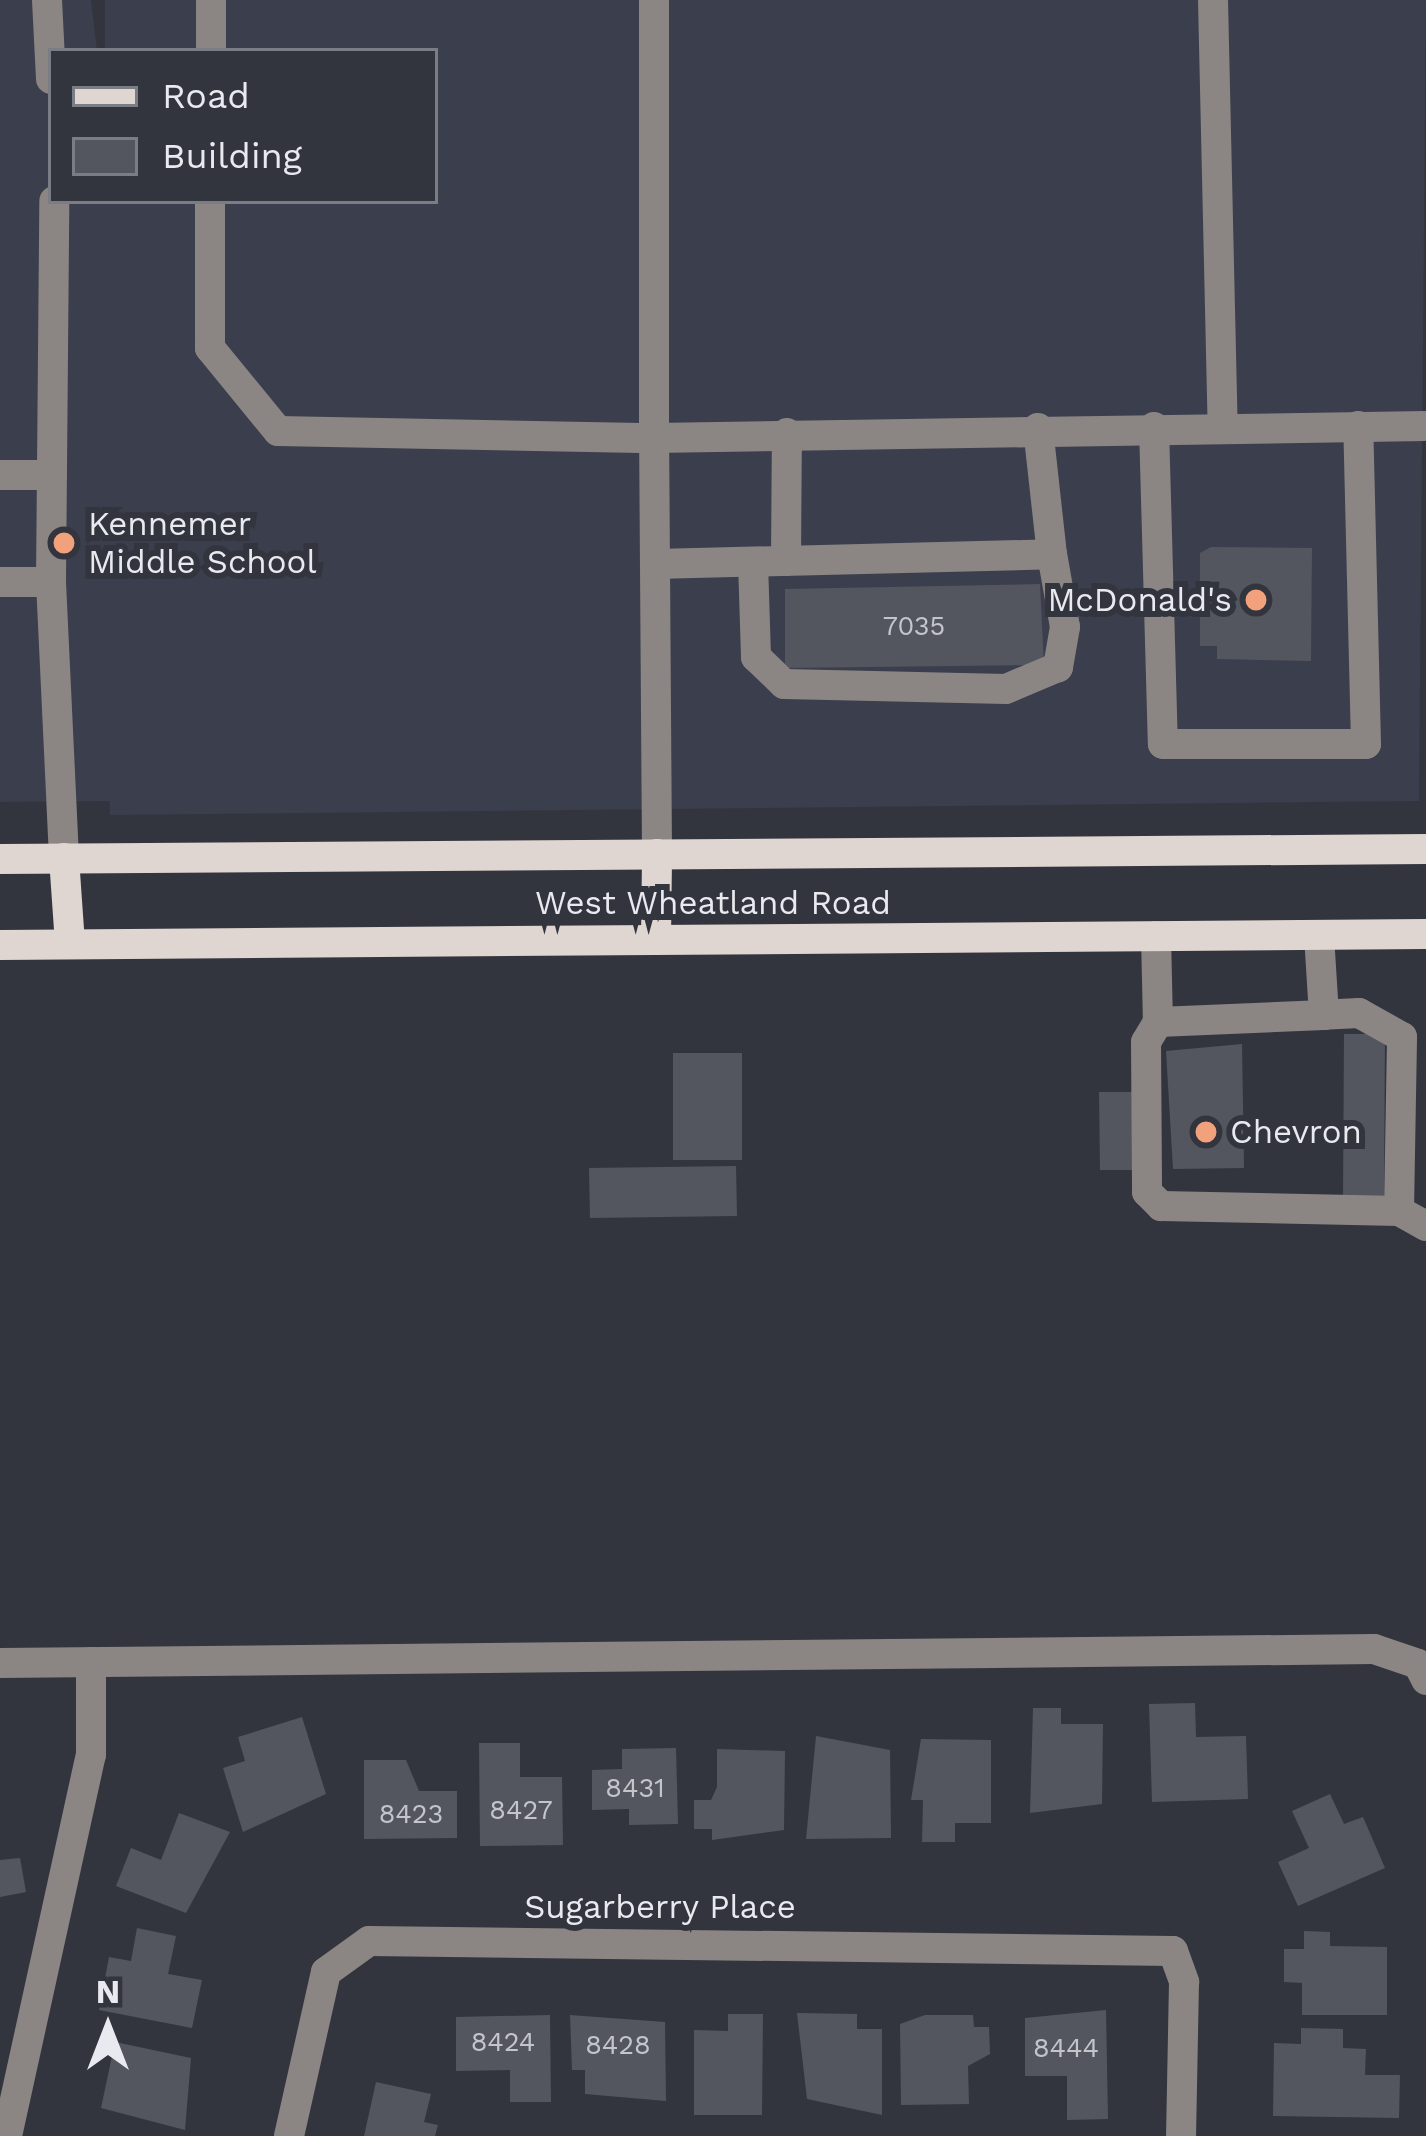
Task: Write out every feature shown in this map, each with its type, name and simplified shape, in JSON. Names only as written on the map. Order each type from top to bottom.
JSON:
[{"type":"main road","name":"West Wheatland Road","points":[[0,859],[1426,849]]},
{"type":"main road","points":[[656,940],[657,854]]},
{"type":"main road","points":[[64,858],[70,944]]},
{"type":"main road","name":"West Wheatland Road","points":[[0,945],[1426,934]]},
{"type":"street","points":[[47,0],[49,48]]},
{"type":"street","points":[[211,0],[211,48]]},
{"type":"street","points":[[654,0],[657,854]]},
{"type":"street","points":[[1214,0],[1223,427]]},
{"type":"street","points":[[54,204],[51,582],[64,858]]},
{"type":"street","points":[[210,204],[209,348],[278,431],[654,438],[1039,428],[1426,426]]},
{"type":"street","points":[[1154,427],[1163,744],[1366,744],[1358,426]]},
{"type":"street","points":[[752,562],[756,657],[784,684],[1006,689],[1058,667],[1065,627],[1039,428]]},
{"type":"street","points":[[786,561],[787,434]]},
{"type":"street","points":[[0,475],[52,475]]},
{"type":"street","points":[[655,564],[1052,554]]},
{"type":"street","points":[[0,582],[51,582]]},
{"type":"street","points":[[1319,935],[1324,1015]]},
{"type":"street","points":[[1156,936],[1158,1022],[1146,1042],[1147,1192],[1161,1206],[1413,1218],[1414,1066],[1402,1037],[1359,1013],[1158,1022]]},
{"type":"street","points":[[0,1663],[1374,1649],[1418,1664],[1426,1680]]},
{"type":"street","points":[[7,2136],[91,1755],[91,1662]]},
{"type":"street","name":"Sugarberry Place","points":[[289,2136],[326,1972],[369,1941],[1173,1952],[1184,1982],[1180,2136]]},
{"type":"shaded area","points":[[0,0],[91,0],[97,48],[48,48],[48,204],[438,204],[438,48],[105,48],[105,0],[1426,0],[1419,801],[110,815],[110,801],[0,802]]},
{"type":"building","name":"McDonald's","points":[[1211,547],[1312,548],[1311,661],[1217,659],[1217,646],[1200,646],[1200,553]]},
{"type":"building","points":[[1040,584],[1044,665],[785,668],[785,589]]},
{"type":"building","name":"Chevron","points":[[1344,1034],[1385,1034],[1384,1199],[1343,1199]]},
{"type":"building","name":"Chevron","points":[[1242,1044],[1244,1168],[1173,1169],[1166,1051]]},
{"type":"building","points":[[673,1053],[742,1053],[742,1160],[673,1160]]},
{"type":"building","points":[[1099,1092],[1133,1092],[1133,1170],[1100,1170]]},
{"type":"building","points":[[736,1166],[737,1216],[590,1218],[589,1168]]},
{"type":"building","points":[[1195,1703],[1196,1737],[1246,1736],[1248,1799],[1152,1802],[1149,1704]]},
{"type":"building","points":[[1033,1708],[1061,1708],[1061,1724],[1103,1724],[1102,1804],[1030,1813]]},
{"type":"building","points":[[302,1717],[326,1794],[243,1832],[223,1768],[245,1761],[238,1737]]},
{"type":"building","points":[[816,1736],[890,1750],[891,1838],[806,1839]]},
{"type":"building","points":[[921,1739],[991,1740],[991,1823],[955,1823],[955,1842],[922,1842],[923,1800],[911,1800]]},
{"type":"building","points":[[479,1743],[520,1743],[520,1777],[562,1777],[563,1845],[480,1846]]},
{"type":"building","points":[[676,1748],[678,1824],[629,1825],[629,1809],[592,1810],[592,1770],[622,1769],[622,1749]]},
{"type":"building","points":[[717,1749],[785,1751],[784,1830],[712,1840],[712,1829],[694,1829],[694,1800],[711,1800],[717,1787]]},
{"type":"building","points":[[364,1760],[406,1760],[419,1791],[457,1791],[457,1838],[364,1839]]},
{"type":"building","points":[[1330,1794],[1344,1824],[1363,1817],[1385,1868],[1298,1906],[1278,1862],[1309,1848],[1292,1811]]},
{"type":"building","points":[[179,1813],[230,1832],[186,1913],[116,1886],[131,1848],[161,1860]]},
{"type":"building","points":[[20,1858],[26,1892],[0,1897],[0,1860]]},
{"type":"building","points":[[137,1928],[176,1936],[168,1974],[202,1980],[192,2028],[99,2010],[109,1957],[131,1961]]},
{"type":"building","points":[[1304,1931],[1330,1932],[1330,1946],[1387,1947],[1387,2015],[1302,2015],[1302,1983],[1284,1982],[1284,1949],[1304,1949]]},
{"type":"building","points":[[1106,2010],[1108,2119],[1067,2120],[1067,2076],[1025,2076],[1025,2018]]},
{"type":"building","points":[[797,2013],[857,2014],[857,2029],[882,2029],[882,2115],[807,2099]]},
{"type":"building","points":[[728,2014],[763,2014],[762,2115],[694,2115],[694,2030],[728,2031]]},
{"type":"building","points":[[550,2015],[551,2102],[510,2102],[510,2070],[456,2071],[456,2017]]},
{"type":"building","points":[[570,2015],[665,2022],[666,2101],[585,2094],[585,2070],[572,2070]]},
{"type":"building","points":[[925,2015],[973,2015],[974,2027],[989,2027],[990,2054],[968,2066],[969,2104],[901,2105],[900,2024]]},
{"type":"building","points":[[1301,2028],[1343,2029],[1343,2048],[1366,2049],[1365,2075],[1400,2075],[1399,2118],[1273,2116],[1274,2043],[1301,2044]]},
{"type":"building","points":[[115,2042],[191,2058],[185,2130],[101,2108]]},
{"type":"building","points":[[376,2082],[431,2094],[424,2122],[438,2125],[435,2136],[364,2136]]},
{"type":"place","name":"Kennemer Middle School","points":[[64,543]]},
{"type":"place","name":"McDonald's","points":[[1256,600]]},
{"type":"place","name":"Chevron","points":[[1206,1132]]}]
